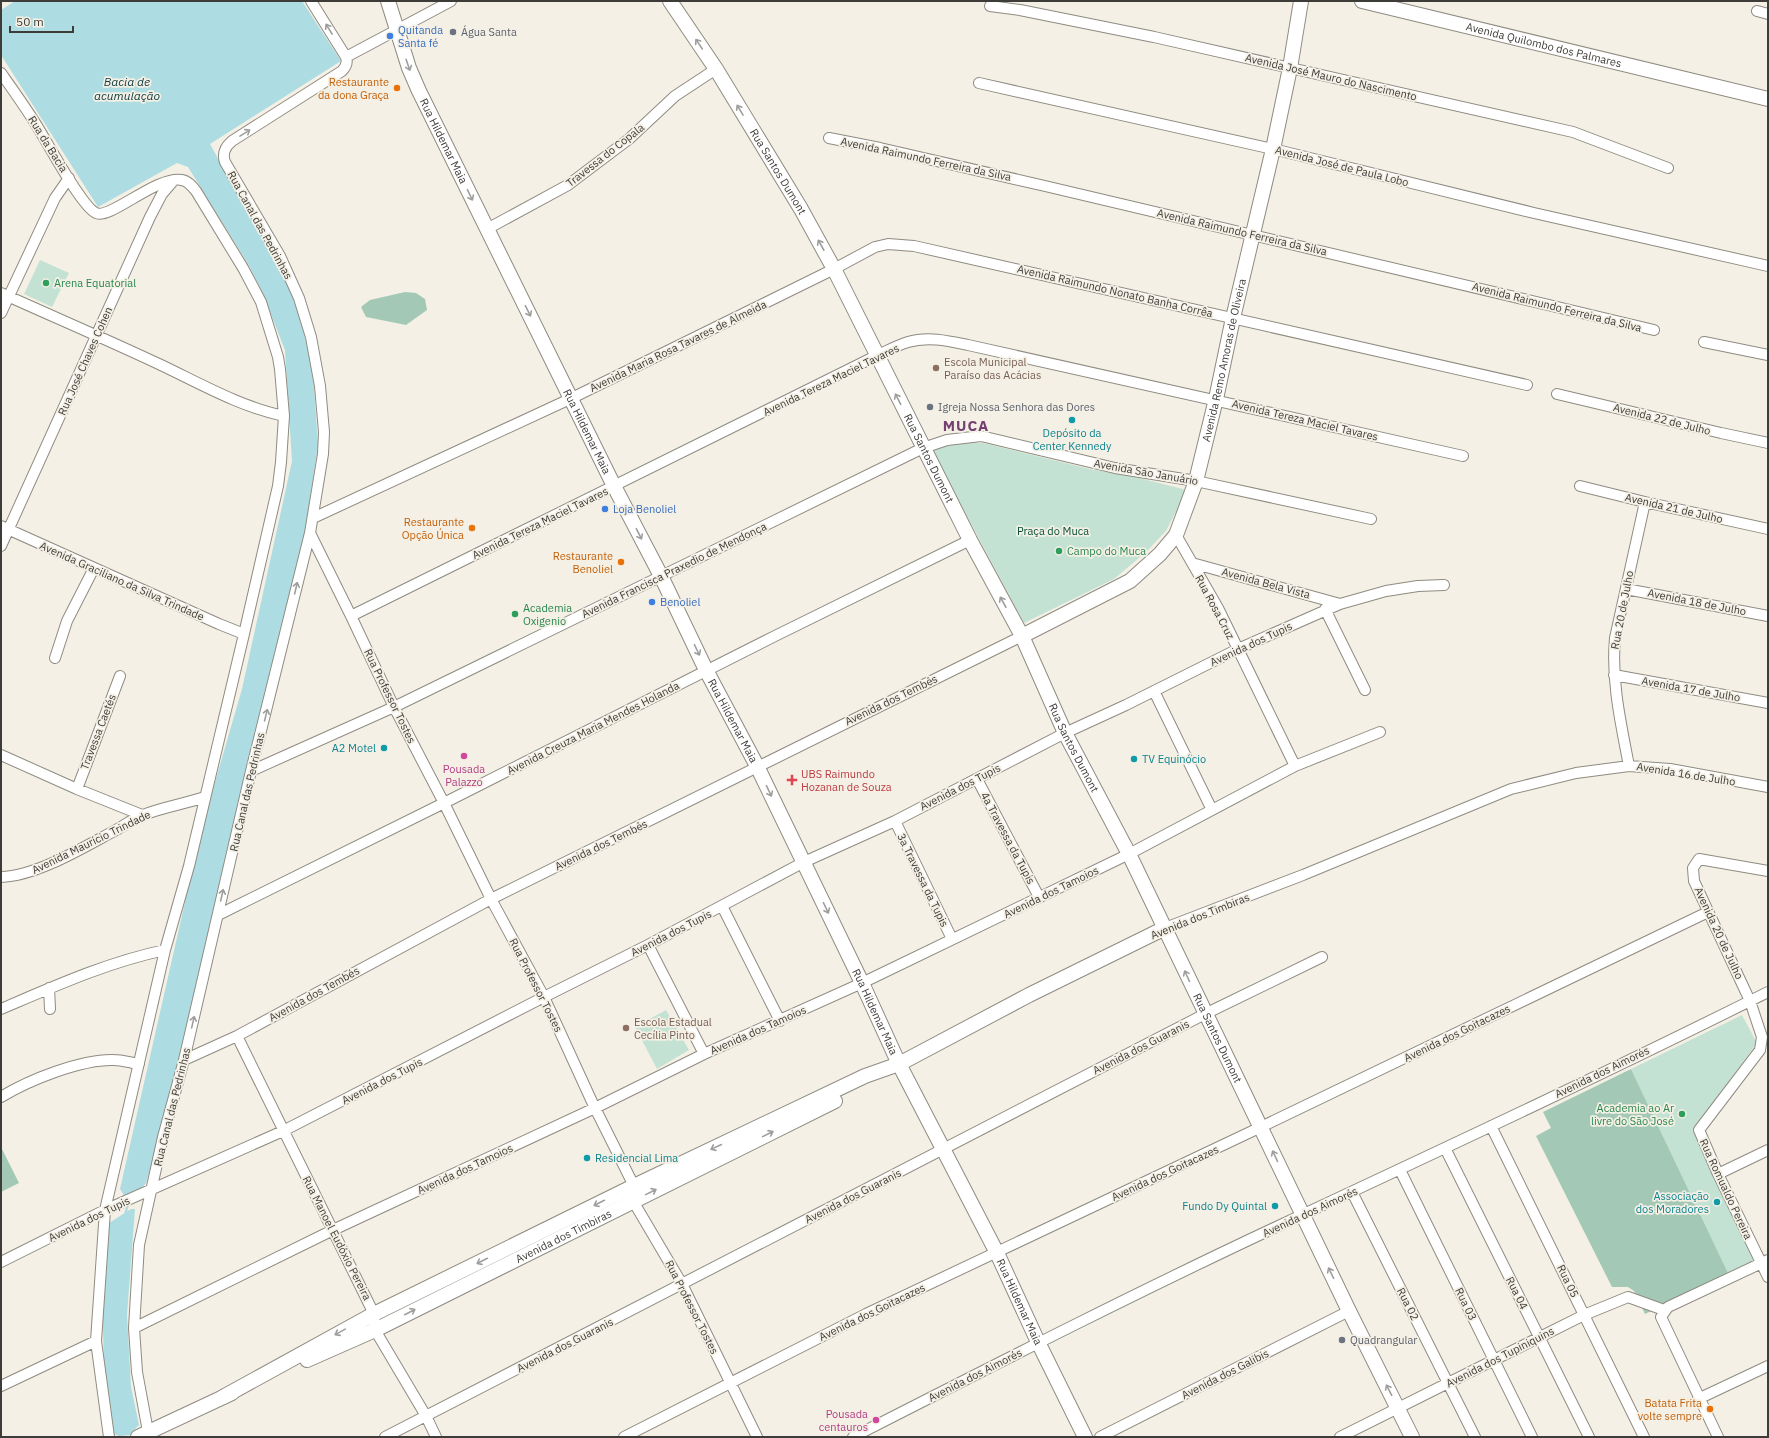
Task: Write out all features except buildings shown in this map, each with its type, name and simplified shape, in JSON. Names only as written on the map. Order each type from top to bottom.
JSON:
[{"type":"main road","name":"Rua Hildemar Maia","points":[[388,1],[409,68],[419,91],[572,398],[614,486],[661,576],[706,670],[757,766],[862,983],[899,1064],[997,1253],[1038,1342],[1085,1437]]},
{"type":"main road","name":"Rua Santos Dumont","points":[[670,1],[716,69],[801,209],[834,269],[876,356],[970,540],[1022,636],[1065,733],[1129,854],[1349,1311],[1412,1437]]},
{"type":"main road","name":"Avenida Remo Amoras de Oliveira","points":[[1022,636],[1130,581],[1160,554],[1176,535],[1196,481],[1216,399],[1233,318],[1273,149],[1290,68],[1301,1]]},
{"type":"main road","name":"Avenida Quilombo dos Palmares","points":[[1362,1],[1768,99]]},
{"type":"main road","name":"Avenida dos Timbiras","points":[[144,1436],[223,1397],[375,1330],[872,1083],[899,1064],[1029,995],[1165,928]]},
{"type":"main road","name":"Avenida dos Timbiras","points":[[223,1397],[374,1314],[634,1186],[865,1076],[899,1064]]},
{"type":"street","points":[[311,1],[346,57],[451,1]]},
{"type":"street","name":"Avenida José Mauro do Nascimento","points":[[990,6],[1020,10],[1139,34],[1573,132],[1668,168]]},
{"type":"street","points":[[1757,11],[1768,14]]},
{"type":"street","name":"Rua Canal das Pedrinhas","points":[[144,1436],[134,1328],[139,1245],[150,1190],[184,1060],[251,771],[310,533],[324,432],[320,386],[311,337],[289,273],[225,162],[224,151],[227,146],[342,71],[347,64],[346,57]]},
{"type":"street","name":"Travessa do Copala","points":[[487,229],[568,185],[629,139],[675,96],[716,69]]},
{"type":"street","name":"Rua da Bacia","points":[[2,80],[36,124],[83,200],[95,213],[104,214],[110,212],[140,193],[174,180]]},
{"type":"street","name":"Avenida José de Paula Lobo","points":[[979,83],[1273,149],[1534,213],[1768,266]]},
{"type":"street","name":"Avenida Raimundo Ferreira da Silva","points":[[829,138],[1030,182],[1654,330]]},
{"type":"street","points":[[1,313],[5,294],[55,198],[69,178]]},
{"type":"street","points":[[109,1437],[96,1340],[107,1209],[165,950],[189,866],[278,486],[284,416],[278,357],[261,302],[253,284],[196,191],[187,182],[174,180]]},
{"type":"street","name":"Rua José Chaves Cohen","points":[[1,546],[5,528],[150,217],[162,194],[174,180]]},
{"type":"street","name":"Avenida Maria Rosa Tavares de Almeida","points":[[313,518],[572,398],[875,248],[888,244],[914,246]]},
{"type":"street","name":"Avenida Raimundo Nonato Banha Corrêa","points":[[914,246],[1527,385]]},
{"type":"street","points":[[5,294],[256,409],[284,416]]},
{"type":"street","name":"Avenida Tereza Maciel Tavares","points":[[351,616],[876,356],[909,342],[936,339],[968,345],[1216,399],[1463,456]]},
{"type":"street","points":[[1704,342],[1768,355]]},
{"type":"street","name":"Avenida 22 de Julho","points":[[1557,394],[1768,443]]},
{"type":"street","name":"Avenida São Januário","points":[[923,448],[947,440],[981,436],[1115,468],[1196,481],[1371,519]]},
{"type":"street","name":"Avenida Francisca Praxedio de Mendonça","points":[[251,771],[394,707],[923,448]]},
{"type":"street","name":"Avenida 21 de Julho","points":[[1580,486],[1768,529]]},
{"type":"street","name":"Rua 20 de Julho","points":[[1629,766],[1614,675],[1615,638],[1645,502]]},
{"type":"street","name":"Avenida Graciliano da Silva Trindade","points":[[5,528],[244,634]]},
{"type":"street","name":"Rua Professor Tostes","points":[[310,533],[394,707],[444,803],[491,899],[544,997],[634,1186],[633,1201],[682,1284],[729,1383],[757,1437]]},
{"type":"street","name":"Rua Rosa Cruz","points":[[1176,535],[1218,608],[1295,766]]},
{"type":"street","name":"Avenida Creuza Maria Mendes Holanda","points":[[218,916],[706,670],[970,540]]},
{"type":"street","name":"Avenida Bela Vista","points":[[1192,563],[1340,604]]},
{"type":"street","points":[[55,658],[66,622],[94,568]]},
{"type":"street","points":[[1340,604],[1386,591],[1444,584]]},
{"type":"street","name":"Avenida 18 de Julho","points":[[1626,589],[1768,616]]},
{"type":"street","name":"Avenida dos Tupis","points":[[1,1262],[107,1209],[283,1132],[648,945],[804,862],[894,821],[1065,733],[1238,649],[1325,609],[1340,604]]},
{"type":"street","points":[[1325,609],[1365,690]]},
{"type":"street","name":"Avenida dos Tembés","points":[[184,1060],[237,1036],[491,899],[1022,636]]},
{"type":"street","name":"Avenida 17 de Julho","points":[[1614,675],[1768,703]]},
{"type":"street","name":"Travessa Caetés","points":[[77,789],[120,676]]},
{"type":"street","points":[[1154,691],[1212,810]]},
{"type":"street","name":"Avenida dos Tamoios","points":[[134,1328],[333,1230],[596,1108],[704,1054],[862,983],[1039,898],[1129,854],[1295,766],[1380,732]]},
{"type":"street","points":[[1,755],[77,789],[142,815]]},
{"type":"street","name":"Avenida 16 de Julho","points":[[1511,789],[1576,773],[1629,766],[1670,769],[1768,787]]},
{"type":"street","name":"4a Travessa da Tupis","points":[[977,779],[1039,898]]},
{"type":"street","name":"Avenida dos Timbiras","points":[[1165,928],[1303,875],[1511,789]]},
{"type":"street","name":"Avenida Maurício Trindade","points":[[1,877],[9,877],[29,872],[49,864],[84,847],[142,815],[205,797]]},
{"type":"street","name":"3a Travessa da Tupis","points":[[894,821],[952,939]]},
{"type":"street","name":"Avenida 20 de Julho","points":[[1750,1001],[1694,880],[1693,868],[1699,859],[1768,871]]},
{"type":"street","points":[[722,906],[780,1021]]},
{"type":"street","name":"Avenida dos Goitacazes","points":[[624,1437],[866,1314],[1261,1127],[1708,912]]},
{"type":"street","points":[[648,945],[704,1054]]},
{"type":"street","points":[[1,1009],[103,967],[136,956],[165,950]]},
{"type":"street","name":"Avenida dos Guaranis","points":[[385,1437],[1205,1014],[1322,957]]},
{"type":"street","points":[[49,988],[50,1009]]},
{"type":"street","name":"Avenida dos Aimorés","points":[[854,1437],[1038,1342],[1303,1214],[1400,1170],[1768,992]]},
{"type":"street","name":"Rua Romualdo Pereira","points":[[1750,1001],[1762,1037],[1760,1050],[1699,1130],[1718,1174],[1765,1262],[1768,1277]]},
{"type":"street","name":"Rua Manoel Eudóxio Pereira","points":[[237,1036],[374,1314],[375,1330],[426,1416],[436,1437]]},
{"type":"street","points":[[1,1097],[13,1090],[63,1069],[93,1062],[116,1060],[139,1064]]},
{"type":"street","name":"Rua 05","points":[[1491,1126],[1644,1437]]},
{"type":"street","name":"Rua 04","points":[[1445,1148],[1589,1437]]},
{"type":"street","points":[[1718,1174],[1768,1150]]},
{"type":"street","name":"Rua 03","points":[[1400,1170],[1532,1437]]},
{"type":"street","name":"Rua 02","points":[[1352,1192],[1475,1437]]},
{"type":"street","points":[[1718,1437],[1661,1321],[1663,1312],[1668,1307],[1765,1262]]},
{"type":"street","name":"Avenida dos Tupiniquins","points":[[1340,1437],[1584,1315],[1628,1297],[1663,1312]]},
{"type":"street","name":"Avenida dos Galibis","points":[[1100,1437],[1349,1311]]},
{"type":"street","points":[[1,1386],[96,1340]]},
{"type":"street","points":[[1698,1399],[1768,1366]]},
{"type":"green space","name":"Arena Equatorial","points":[[40,260],[69,273],[52,307],[24,294]]},
{"type":"green space","points":[[405,292],[416,293],[425,299],[427,310],[406,325],[366,317],[361,307],[370,300]]},
{"type":"green space","name":"Praça do Muca","points":[[961,443],[983,443],[1090,469],[1131,476],[1187,490],[1166,531],[1146,552],[1114,579],[1024,623],[931,449]]},
{"type":"green space","points":[[666,1010],[689,1050],[657,1069],[635,1027]]},
{"type":"green space","points":[[1742,1015],[1757,1043],[1693,1130],[1756,1260],[1754,1263],[1729,1275],[1631,1069]]},
{"type":"green space","points":[[1631,1069],[1729,1275],[1645,1314],[1634,1291],[1628,1287],[1612,1287],[1536,1136],[1551,1128],[1543,1112]]},
{"type":"green space","points":[[1,1147],[19,1183],[1,1192]]},
{"type":"water","name":"Bacia de acumulação","points":[[15,1],[302,1],[341,61],[210,144],[296,300],[313,372],[318,445],[304,538],[205,957],[182,1046],[178,1070],[146,1183],[140,1190],[125,1197],[120,1189],[202,827],[242,689],[292,461],[285,350],[263,294],[248,264],[188,167],[177,163],[98,207],[1,55],[1,10]]},
{"type":"water","points":[[131,1209],[135,1209],[127,1315],[131,1387],[139,1425],[131,1435],[119,1436],[114,1434],[104,1366],[102,1295],[109,1223]]},
{"type":"waterway","points":[[125,1215],[128,1204]]},
{"type":"place","name":"Água Santa","points":[[453,32]]},
{"type":"place","name":"Quitanda Santa fé","points":[[390,36]]},
{"type":"place","name":"Restaurante da dona Graça","points":[[397,88]]},
{"type":"place","name":"Arena Equatorial","points":[[46,283]]},
{"type":"place","name":"Escola Municipal Paraíso das Acácias","points":[[936,368]]},
{"type":"place","name":"Igreja Nossa Senhora das Dores","points":[[930,407]]},
{"type":"place","name":"Depósito da Center Kennedy","points":[[1072,420]]},
{"type":"place","name":"Loja Benoliel","points":[[605,509]]},
{"type":"place","name":"Restaurante Opção Única","points":[[472,528]]},
{"type":"place","name":"Campo do Muca","points":[[1059,551]]},
{"type":"place","name":"Restaurante Benoliel","points":[[621,562]]},
{"type":"place","name":"Benoliel","points":[[652,602]]},
{"type":"place","name":"Academia Oxigenio","points":[[515,614]]},
{"type":"place","name":"A2 Motel","points":[[384,748]]},
{"type":"place","name":"Pousada Palazzo","points":[[464,756]]},
{"type":"place","name":"TV Equinócio","points":[[1134,759]]},
{"type":"place","name":"UBS Raimundo Hozanan de Souza","points":[[792,780]]},
{"type":"place","name":"Escola Estadual Cecília Pinto","points":[[626,1028]]},
{"type":"place","name":"Academia ao Ar livre do São José","points":[[1682,1114]]},
{"type":"place","name":"Residencial Lima","points":[[587,1158]]},
{"type":"place","name":"Associação dos Moradores","points":[[1717,1202]]},
{"type":"place","name":"Fundo Dy Quintal","points":[[1275,1206]]},
{"type":"place","name":"Quadrangular","points":[[1342,1340]]},
{"type":"place","name":"Batata Frita volte sempre","points":[[1710,1409]]},
{"type":"place","name":"Pousada centauros","points":[[876,1420]]},
{"type":"district","name":"MUCA","points":[[966,426]]}]
